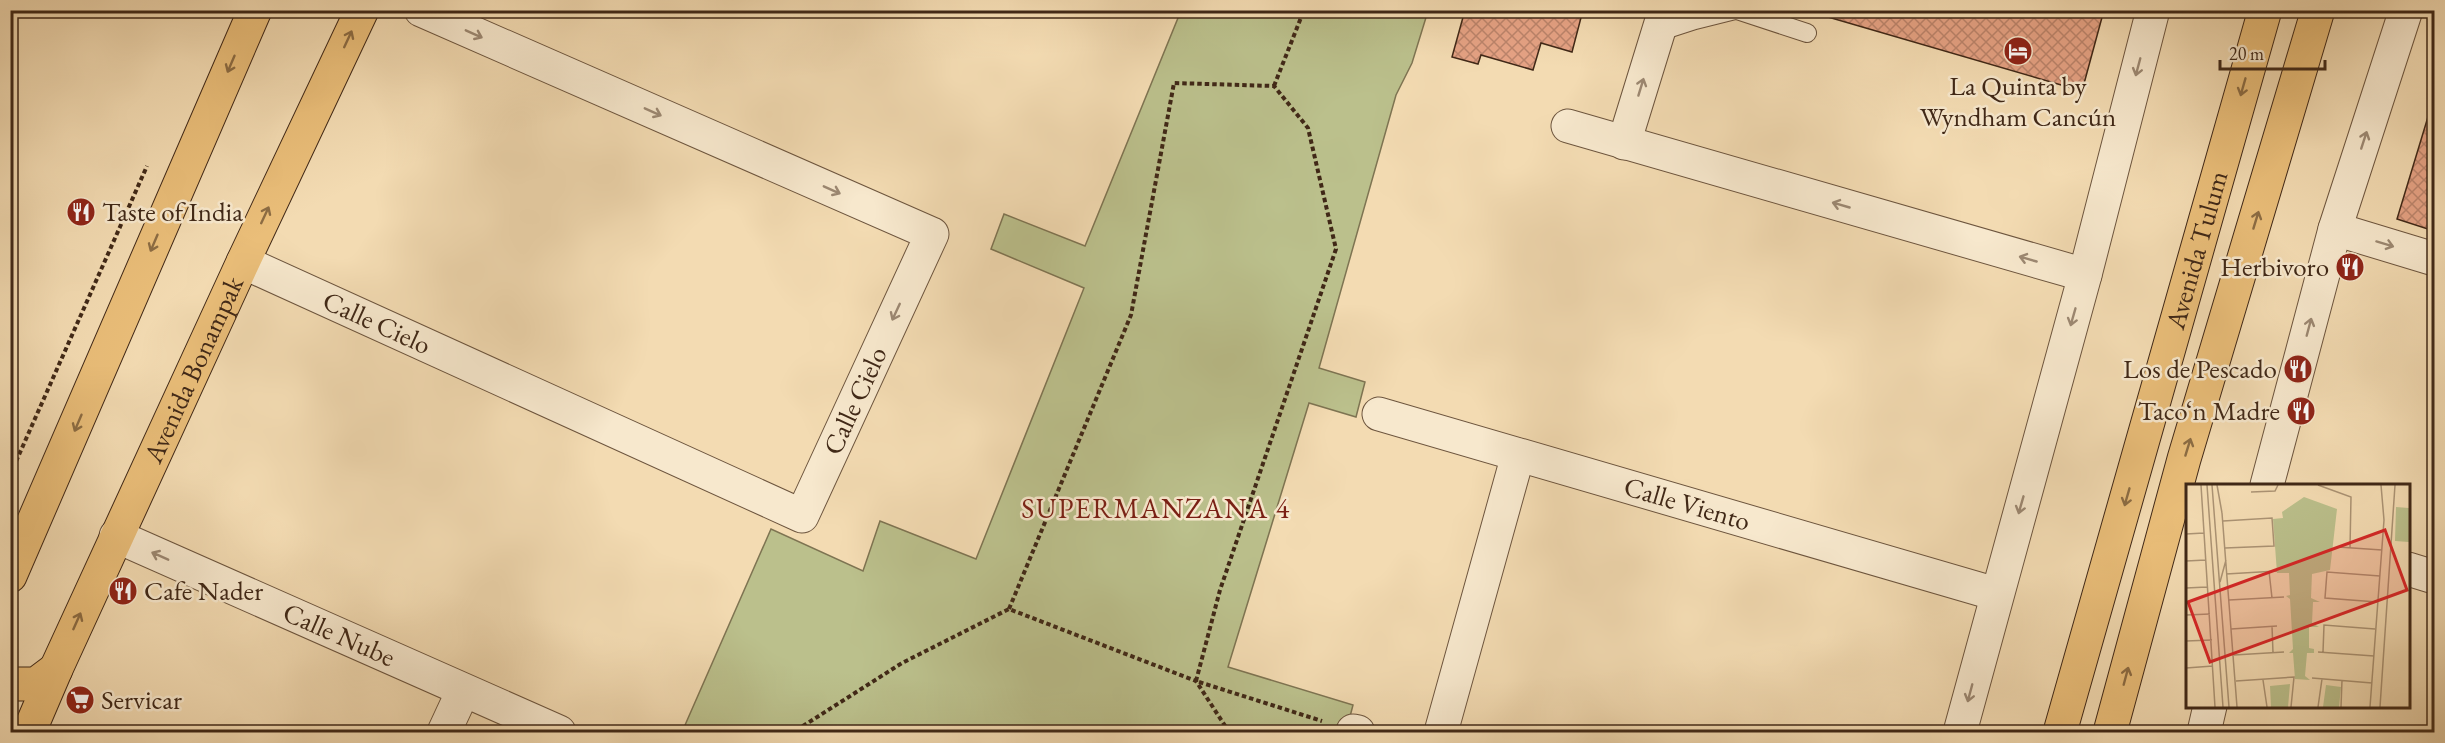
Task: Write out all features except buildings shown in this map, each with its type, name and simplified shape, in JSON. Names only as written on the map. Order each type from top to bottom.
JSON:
[{"type":"main road","points":[[10,576],[255,10]]},
{"type":"main road","name":"Avenida Bonampak","points":[[29,732],[116,536],[362,10]]},
{"type":"main road","name":"Avenida Tulum","points":[[2060,732],[2265,10]]},
{"type":"main road","name":"Avenida Tulum","points":[[2110,732],[2184,459],[2318,10]]},
{"type":"main road","points":[[10,684],[36,684],[56,669]]},
{"type":"street","name":"Calle Cielo","points":[[243,262],[802,516],[932,234],[421,10]]},
{"type":"street","points":[[1960,732],[2085,275],[2153,10]]},
{"type":"street","points":[[2267,484],[2335,229],[2406,10]]},
{"type":"street","points":[[1624,143],[1662,21]]},
{"type":"street","points":[[1568,126],[2085,275]]},
{"type":"street","points":[[2335,229],[2434,259]]},
{"type":"street","name":"Calle Viento","points":[[1379,414],[1996,594]]},
{"type":"street","points":[[1441,732],[1518,455]]},
{"type":"street","name":"Calle Nube","points":[[116,536],[559,732]]},
{"type":"street","points":[[2409,569],[2434,577]]},
{"type":"street","points":[[444,732],[463,691]]},
{"type":"street","points":[[2204,732],[2210,707]]},
{"type":"lane","points":[[1662,21],[1695,20],[1736,10],[1807,33]]},
{"type":"path","points":[[1274,86],[1304,10]]},
{"type":"path","points":[[798,732],[803,726],[902,663],[1009,609],[1131,315],[1174,83],[1274,86],[1308,128],[1336,249],[1220,590],[1196,681],[1228,732]]},
{"type":"path","points":[[10,475],[149,162]]},
{"type":"path","points":[[1009,609],[1196,681],[1356,732]]},
{"type":"green space","points":[[1176,11],[1428,11],[1412,63],[1396,95],[1319,368],[1365,382],[1356,417],[1309,403],[1228,667],[1353,705],[1346,732],[682,732],[771,529],[863,571],[880,521],[976,559],[1084,288],[991,249],[1004,214],[1085,246],[1180,13]]},
{"type":"place","name":"La Quinta by Wyndham Cancún","points":[[2018,51]]},
{"type":"place","name":"Taste of India","points":[[81,212]]},
{"type":"place","name":"Herbivoro","points":[[2350,267]]},
{"type":"place","name":"Los de Pescado","points":[[2298,369]]},
{"type":"place","name":"Taco‘n Madre","points":[[2301,411]]},
{"type":"place","name":"Cafe Nader","points":[[123,591]]},
{"type":"place","name":"Servicar","points":[[80,700]]},
{"type":"district","name":"SUPERMANZANA 4","points":[[1156,508]]}]
